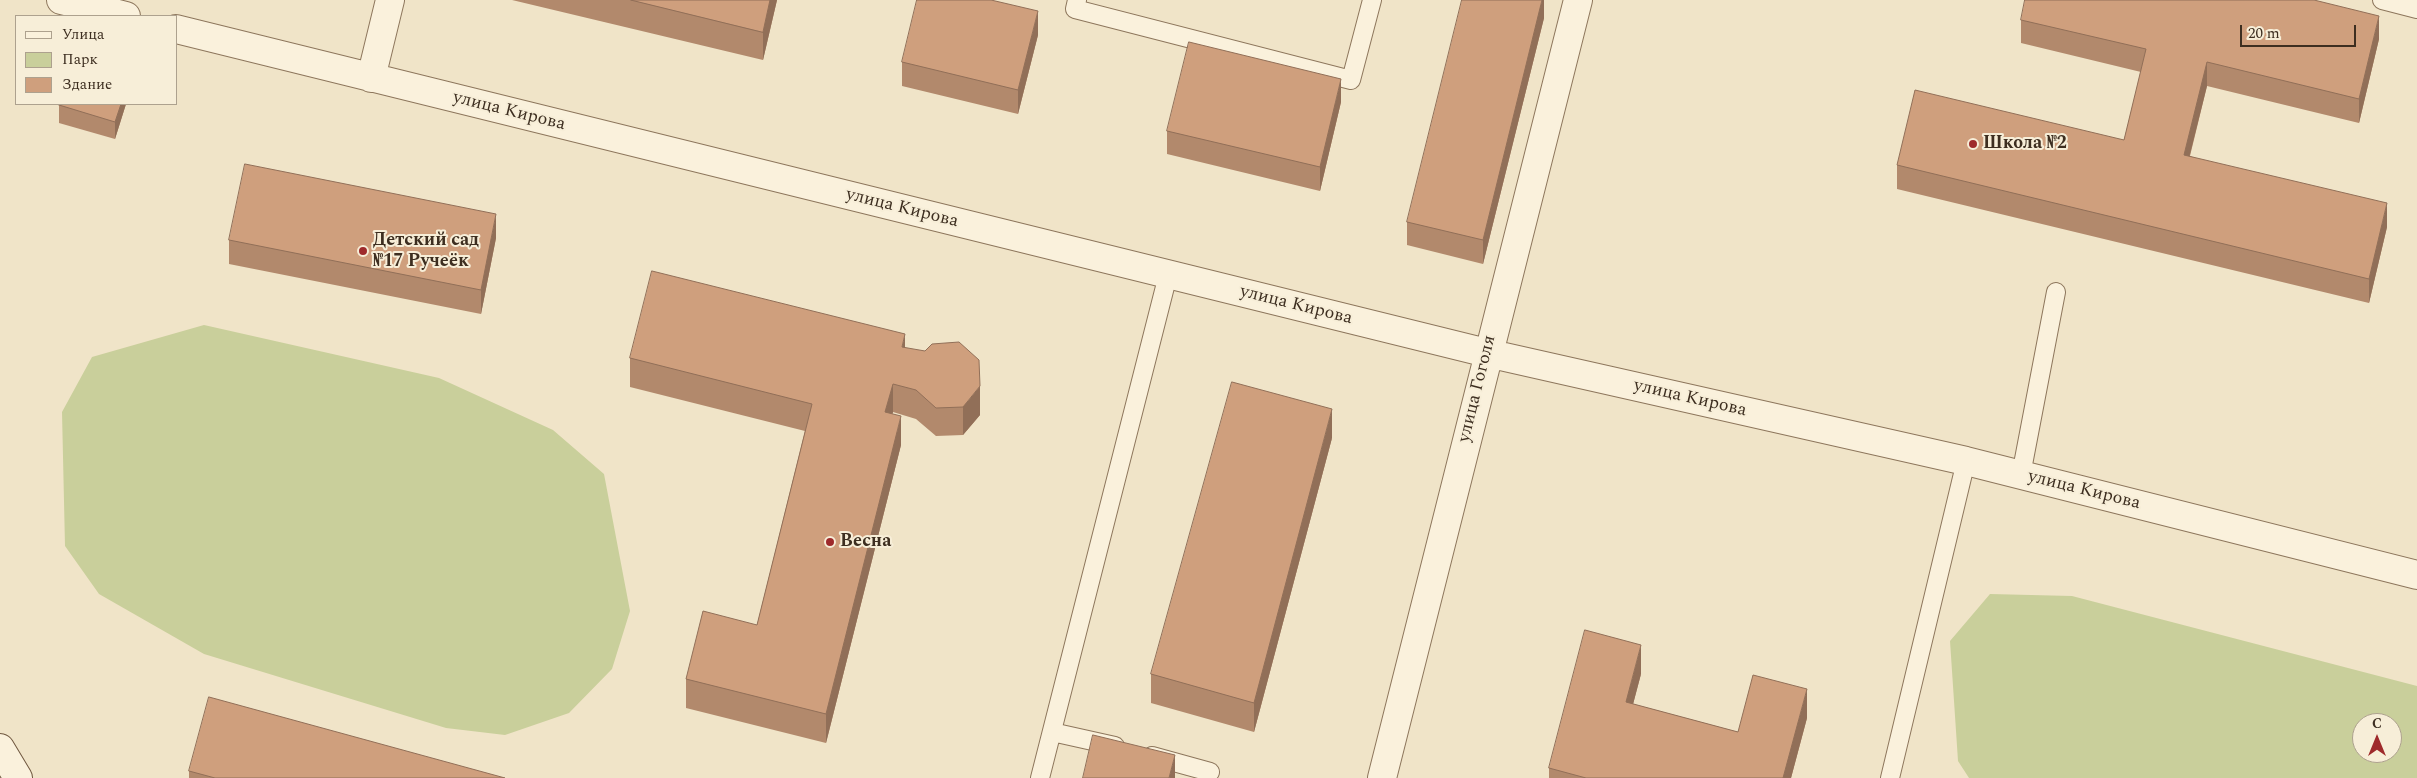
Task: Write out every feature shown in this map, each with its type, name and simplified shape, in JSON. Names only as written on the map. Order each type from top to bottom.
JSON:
[{"type":"street","points":[[61,0],[122,15]]},
{"type":"street","points":[[371,78],[390,0]]},
{"type":"street","name":"улица Гоголя","points":[[1382,778],[1487,353],[1578,0]]},
{"type":"street","name":"улица Кирова","points":[[178,30],[1487,353],[1966,461],[2417,575]]},
{"type":"street","points":[[0,748],[18,778]]},
{"type":"lane","points":[[1077,0],[1075,10],[1351,80],[1372,0]]},
{"type":"lane","points":[[2382,0],[2417,9]]},
{"type":"lane","points":[[1040,778],[1168,275]]},
{"type":"lane","points":[[2021,475],[2056,292]]},
{"type":"lane","points":[[1890,778],[1966,461]]},
{"type":"lane","points":[[1052,732],[1210,772]]},
{"type":"green space","points":[[204,325],[439,378],[553,430],[604,474],[630,611],[612,669],[569,713],[505,735],[446,728],[204,654],[99,594],[65,546],[62,412],[92,357]]},
{"type":"green space","points":[[1990,594],[2072,596],[2417,686],[2417,778],[1969,778],[1958,761],[1950,641]]},
{"type":"building","points":[[631,0],[770,0],[763,32]]},
{"type":"building","points":[[917,0],[991,0],[1038,11],[1018,90],[902,62]]},
{"type":"building","points":[[1462,0],[1542,0],[1483,240],[1407,222]]},
{"type":"building","name":"Школа №2","points":[[2025,0],[2314,0],[2379,16],[2359,99],[2207,62],[2184,155],[2387,203],[2369,279],[1897,165],[1915,90],[2124,140],[2146,49],[2021,20]]},
{"type":"building","points":[[1189,42],[1341,79],[1320,167],[1167,131]]},
{"type":"building","points":[[59,105],[121,105],[115,122]]},
{"type":"building","name":"Детский сад №17 Ручеёк","points":[[245,164],[496,214],[481,290],[229,240]]},
{"type":"building","name":"Весна","points":[[652,271],[905,334],[902,347],[925,351],[932,344],[959,342],[979,360],[980,386],[963,407],[936,408],[916,390],[893,384],[885,412],[901,416],[826,714],[686,679],[703,611],[757,625],[812,404],[630,358]]},
{"type":"building","points":[[1232,382],[1332,409],[1254,703],[1151,674]]},
{"type":"building","points":[[1585,630],[1641,645],[1626,702],[1738,732],[1753,675],[1807,689],[1783,778],[1586,778],[1549,768]]},
{"type":"building","points":[[209,697],[505,778],[215,778],[189,771]]},
{"type":"building","points":[[1093,735],[1175,755],[1169,778],[1083,778]]},
{"type":"place","name":"Школа №2","points":[[1973,144]]},
{"type":"place","name":"Детский сад №17 Ручеёк","points":[[363,251]]},
{"type":"place","name":"Весна","points":[[830,542]]}]
